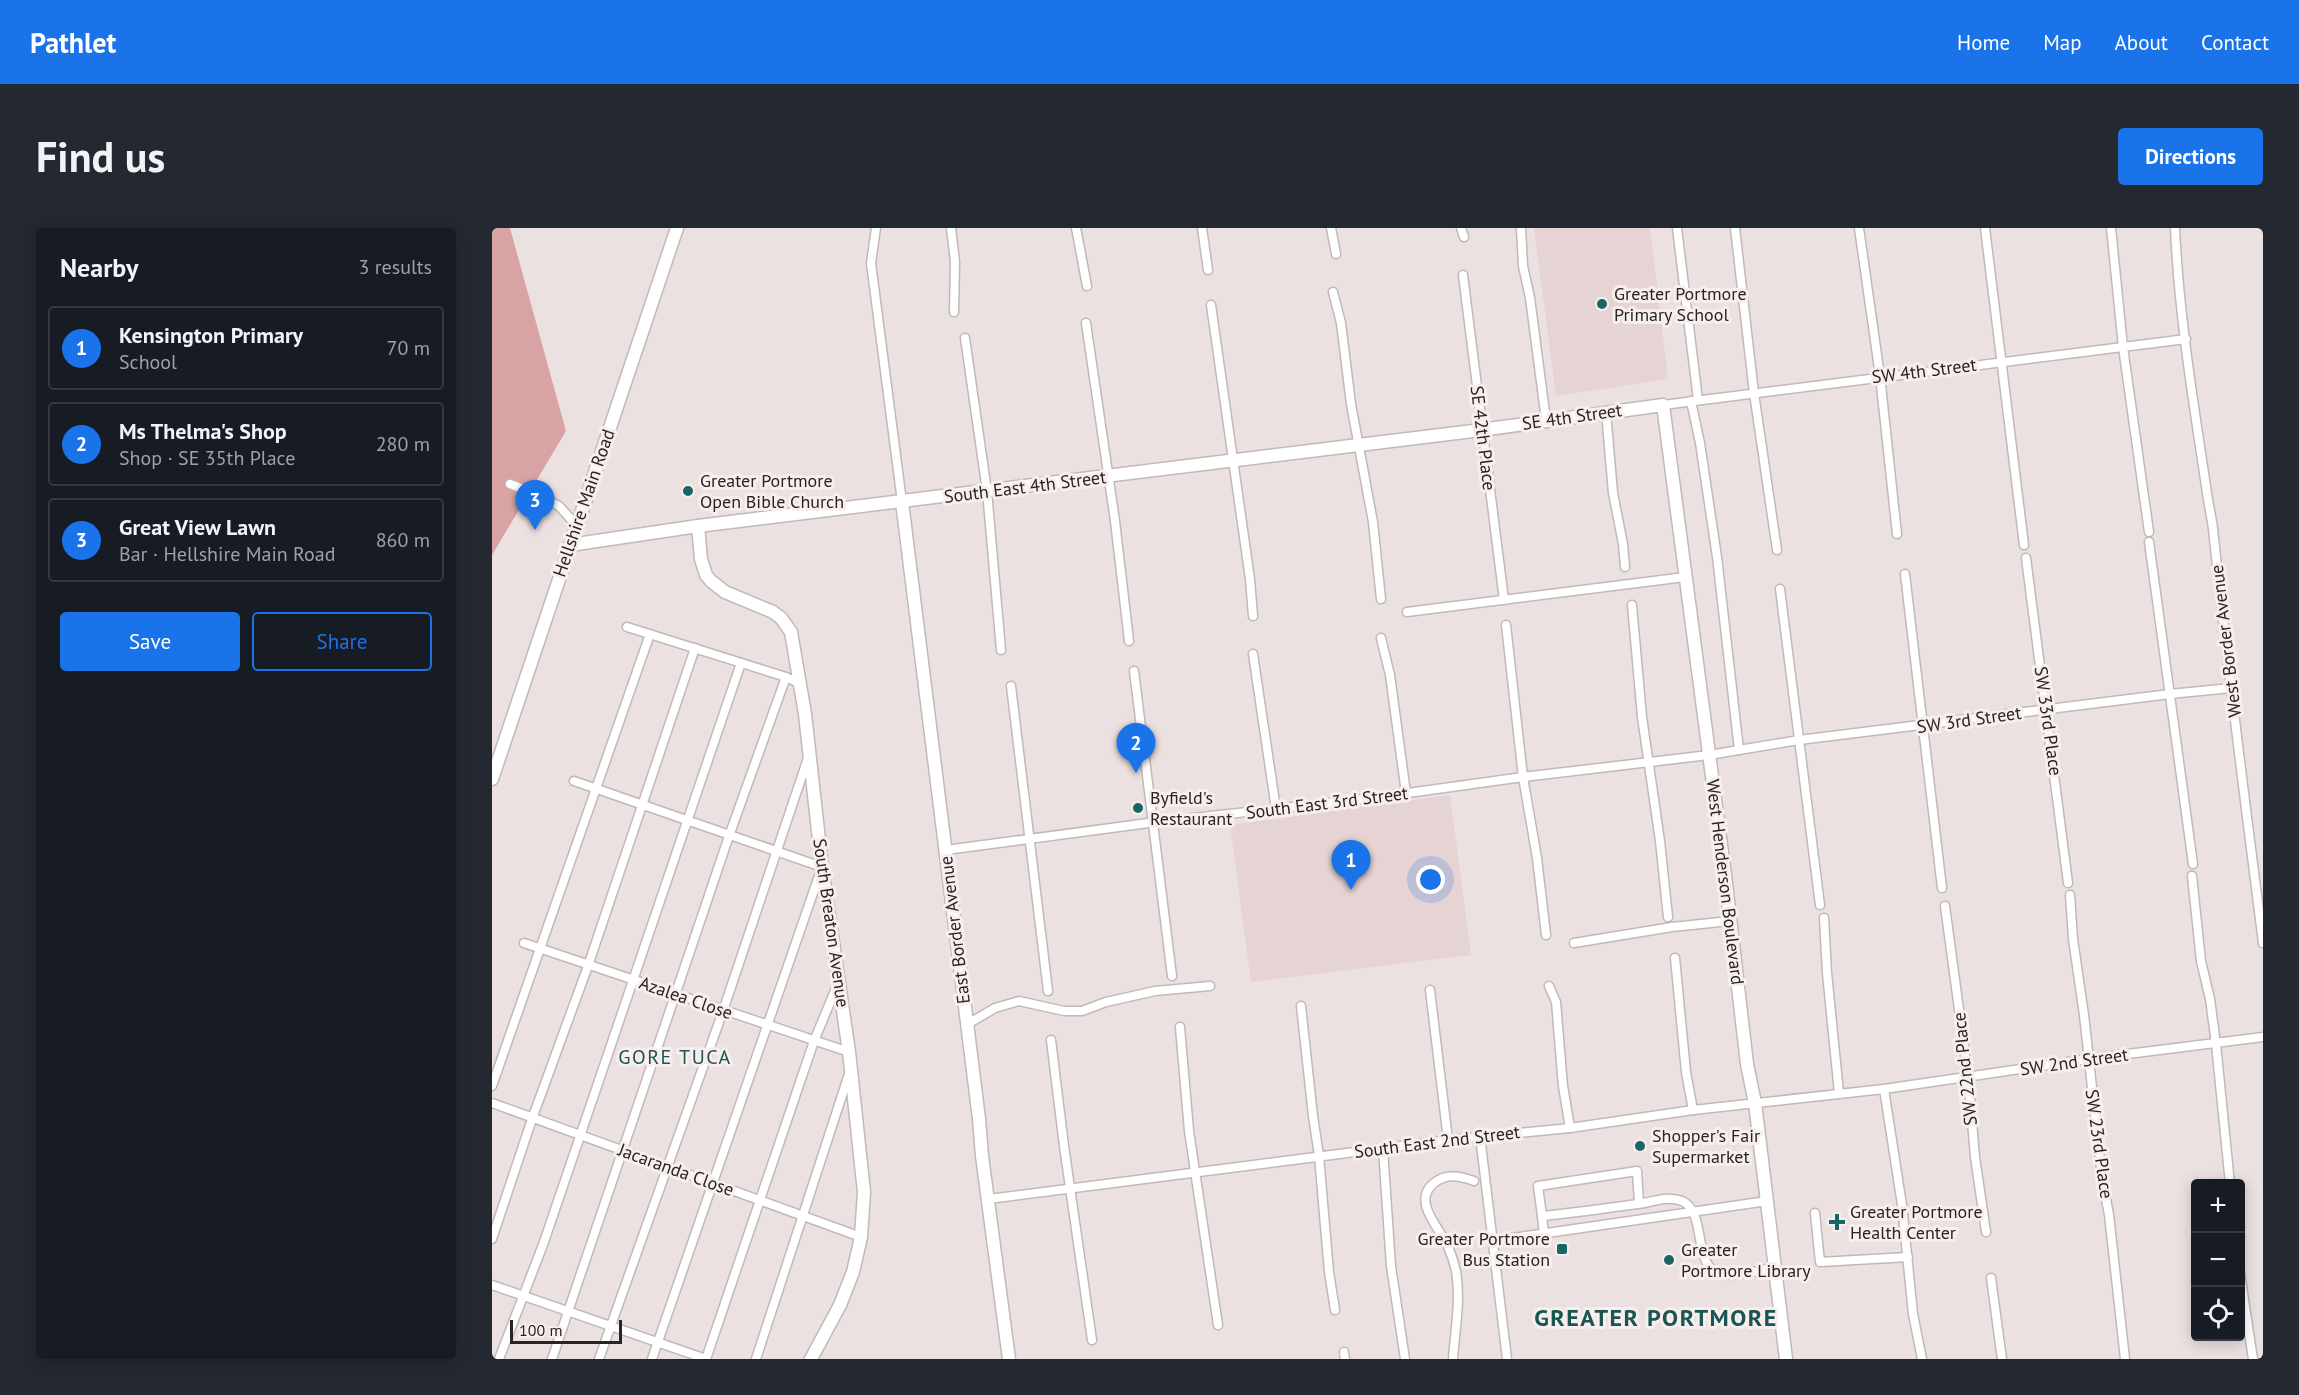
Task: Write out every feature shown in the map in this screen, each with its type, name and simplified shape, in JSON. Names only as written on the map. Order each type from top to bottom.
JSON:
[{"type":"street","name":"Hellshire Main Road","points":[[492,779],[677,228]]},
{"type":"street","points":[[876,228],[871,264],[902,502]]},
{"type":"street","points":[[951,228],[955,262],[954,312]]},
{"type":"street","points":[[1076,228],[1087,286]]},
{"type":"street","points":[[1202,228],[1208,270]]},
{"type":"street","points":[[1331,228],[1336,254]]},
{"type":"street","points":[[1521,228],[1523,266],[1530,298],[1546,420]]},
{"type":"street","points":[[1677,228],[1694,401],[1717,557],[1739,750]]},
{"type":"street","points":[[1736,228],[1754,393],[1777,550]]},
{"type":"street","points":[[1859,228],[1880,376],[1898,534]]},
{"type":"street","points":[[1985,228],[2025,545]]},
{"type":"street","points":[[2111,228],[2123,347],[2149,532]]},
{"type":"street","name":"West Border Avenue","points":[[2175,228],[2186,339],[2214,537],[2220,609],[2263,943]]},
{"type":"street","name":"SE 42th Place","points":[[1463,275],[1504,600]]},
{"type":"street","points":[[1333,292],[1341,323],[1352,404],[1373,522],[1381,599]]},
{"type":"street","points":[[1211,305],[1251,579],[1253,616]]},
{"type":"street","points":[[1086,323],[1109,477],[1129,641]]},
{"type":"street","points":[[965,338],[987,490],[1001,650]]},
{"type":"street","name":"SW 4th Street","points":[[1663,405],[2186,339]]},
{"type":"street","name":"SE 4th Street","points":[[1481,430],[1663,405]]},
{"type":"street","name":"West Henderson Boulevard","points":[[1663,405],[1747,1064],[1755,1103],[1786,1359]]},
{"type":"street","points":[[1606,412],[1613,493],[1623,544],[1624,567]]},
{"type":"street","name":"South East 4th Street","points":[[570,545],[698,526],[1481,430]]},
{"type":"street","points":[[510,484],[559,506],[577,526]]},
{"type":"street","name":"East Border Avenue","points":[[902,502],[1009,1359]]},
{"type":"street","name":"South Breaton Avenue","points":[[698,526],[701,559],[711,581],[724,592],[773,612],[781,618],[791,632],[810,752],[822,867],[849,1052],[864,1192],[861,1237],[847,1288],[831,1325],[811,1359]]},
{"type":"street","points":[[2149,542],[2193,864]]},
{"type":"street","name":"SW 33rd Place","points":[[2026,558],[2068,883]]},
{"type":"street","points":[[1905,574],[1942,888]]},
{"type":"street","points":[[1407,612],[1685,578]]},
{"type":"street","points":[[1780,589],[1820,905]]},
{"type":"street","points":[[1632,605],[1642,717],[1660,841],[1668,917]]},
{"type":"street","points":[[1506,625],[1523,777],[1537,858],[1546,935]]},
{"type":"street","points":[[627,627],[786,677],[800,684]]},
{"type":"street","points":[[492,1086],[542,949],[650,634]]},
{"type":"street","points":[[1381,638],[1390,675],[1406,793]]},
{"type":"street","points":[[492,1239],[532,1119],[588,966],[695,648]]},
{"type":"street","points":[[1253,654],[1276,809]]},
{"type":"street","points":[[499,1359],[543,1242],[741,663]]},
{"type":"street","points":[[1134,672],[1172,976]]},
{"type":"street","points":[[552,1359],[729,836],[786,677]]},
{"type":"street","points":[[1011,686],[1048,991]]},
{"type":"street","name":"SW 3rd Street","points":[[1709,755],[1799,740],[2170,693],[2231,688]]},
{"type":"street","points":[[599,1359],[723,1011],[810,752]]},
{"type":"street","name":"South East 3rd Street","points":[[946,850],[1152,822],[1276,809],[1709,755]]},
{"type":"street","points":[[574,781],[822,867],[652,1359]]},
{"type":"street","points":[[2192,876],[2201,961],[2210,999],[2216,1044],[2230,1179]]},
{"type":"street","name":"SW 23rd Place","points":[[2070,895],[2073,939],[2102,1178],[2109,1215],[2125,1359]]},
{"type":"street","name":"SW 22nd Place","points":[[1945,906],[1968,1076],[1971,1128],[1986,1232]]},
{"type":"street","points":[[1824,918],[1839,1093]]},
{"type":"street","points":[[1574,943],[1672,927],[1730,921]]},
{"type":"street","name":"Azalea Close","points":[[524,944],[849,1052]]},
{"type":"street","points":[[1675,958],[1686,1072],[1693,1110]]},
{"type":"street","points":[[492,1286],[706,1359],[814,1041],[839,980]]},
{"type":"street","points":[[966,1025],[995,1008],[1019,1001],[1064,1011],[1082,1011],[1106,1002],[1155,991],[1210,986]]},
{"type":"street","points":[[1549,986],[1556,1002],[1563,1086],[1570,1128]]},
{"type":"street","points":[[1430,990],[1448,1140]]},
{"type":"street","points":[[1301,1006],[1335,1310]]},
{"type":"street","points":[[1180,1027],[1190,1131],[1218,1325]]},
{"type":"street","name":"SW 2nd Street","points":[[1884,1089],[2088,1059],[2263,1037]]},
{"type":"street","points":[[1052,1040],[1064,1146],[1092,1340]]},
{"type":"street","points":[[756,1359],[850,1071]]},
{"type":"street","points":[[1884,1089],[1902,1205],[1913,1314],[1922,1359]]},
{"type":"street","name":"South East 2nd Street","points":[[989,1199],[1319,1155],[1570,1128],[1693,1110],[1884,1089]]},
{"type":"street","name":"Jacaranda Close","points":[[492,1103],[861,1237]]},
{"type":"street","points":[[1479,1136],[1507,1359]]},
{"type":"street","points":[[1383,1149],[1391,1266],[1405,1359]]},
{"type":"street","points":[[1544,1234],[1538,1186],[1637,1172],[1639,1204]]},
{"type":"street","points":[[1453,1359],[1459,1309],[1456,1273],[1446,1243],[1426,1208],[1425,1197],[1431,1185],[1444,1177],[1454,1176],[1474,1181]]},
{"type":"street","points":[[1542,1216],[1639,1204],[1672,1197],[1685,1202],[1695,1211],[1700,1243],[1711,1268],[1720,1274],[1730,1274],[1776,1267]]},
{"type":"street","points":[[1492,1241],[1767,1201]]},
{"type":"street","points":[[1815,1213],[1821,1263],[1908,1257]]},
{"type":"street","points":[[1991,1278],[2002,1359]]},
{"type":"street","points":[[2243,1287],[2253,1359]]},
{"type":"shaded area","points":[[492,228],[510,228],[566,431],[492,555]]},
{"type":"shaded area","name":"Greater Portmore Primary School","points":[[1534,228],[1650,228],[1668,379],[1556,396]]},
{"type":"shaded area","points":[[1450,795],[1471,955],[1251,982],[1230,825]]},
{"type":"place","name":"Greater Portmore Primary School","points":[[1602,304]]},
{"type":"place","name":"Greater Portmore Open Bible Church","points":[[688,491]]},
{"type":"place","name":"Great View Lawn","points":[[535,530]]},
{"type":"place","name":"Ms Thelma's Shop","points":[[1136,773]]},
{"type":"place","name":"Byfield's Restaurant","points":[[1138,808]]},
{"type":"place","name":"Kensington Primary","points":[[1351,890]]},
{"type":"place","name":"Shopper's Fair Supermarket","points":[[1640,1146]]},
{"type":"place","name":"Greater Portmore Health Center","points":[[1837,1222]]},
{"type":"place","name":"Greater Portmore Bus Station","points":[[1562,1249]]},
{"type":"place","name":"Greater Portmore Library","points":[[1669,1260]]},
{"type":"district","name":"GORE TUCA","points":[[675,1057]]},
{"type":"district","name":"GREATER PORTMORE","points":[[1656,1318]]}]
